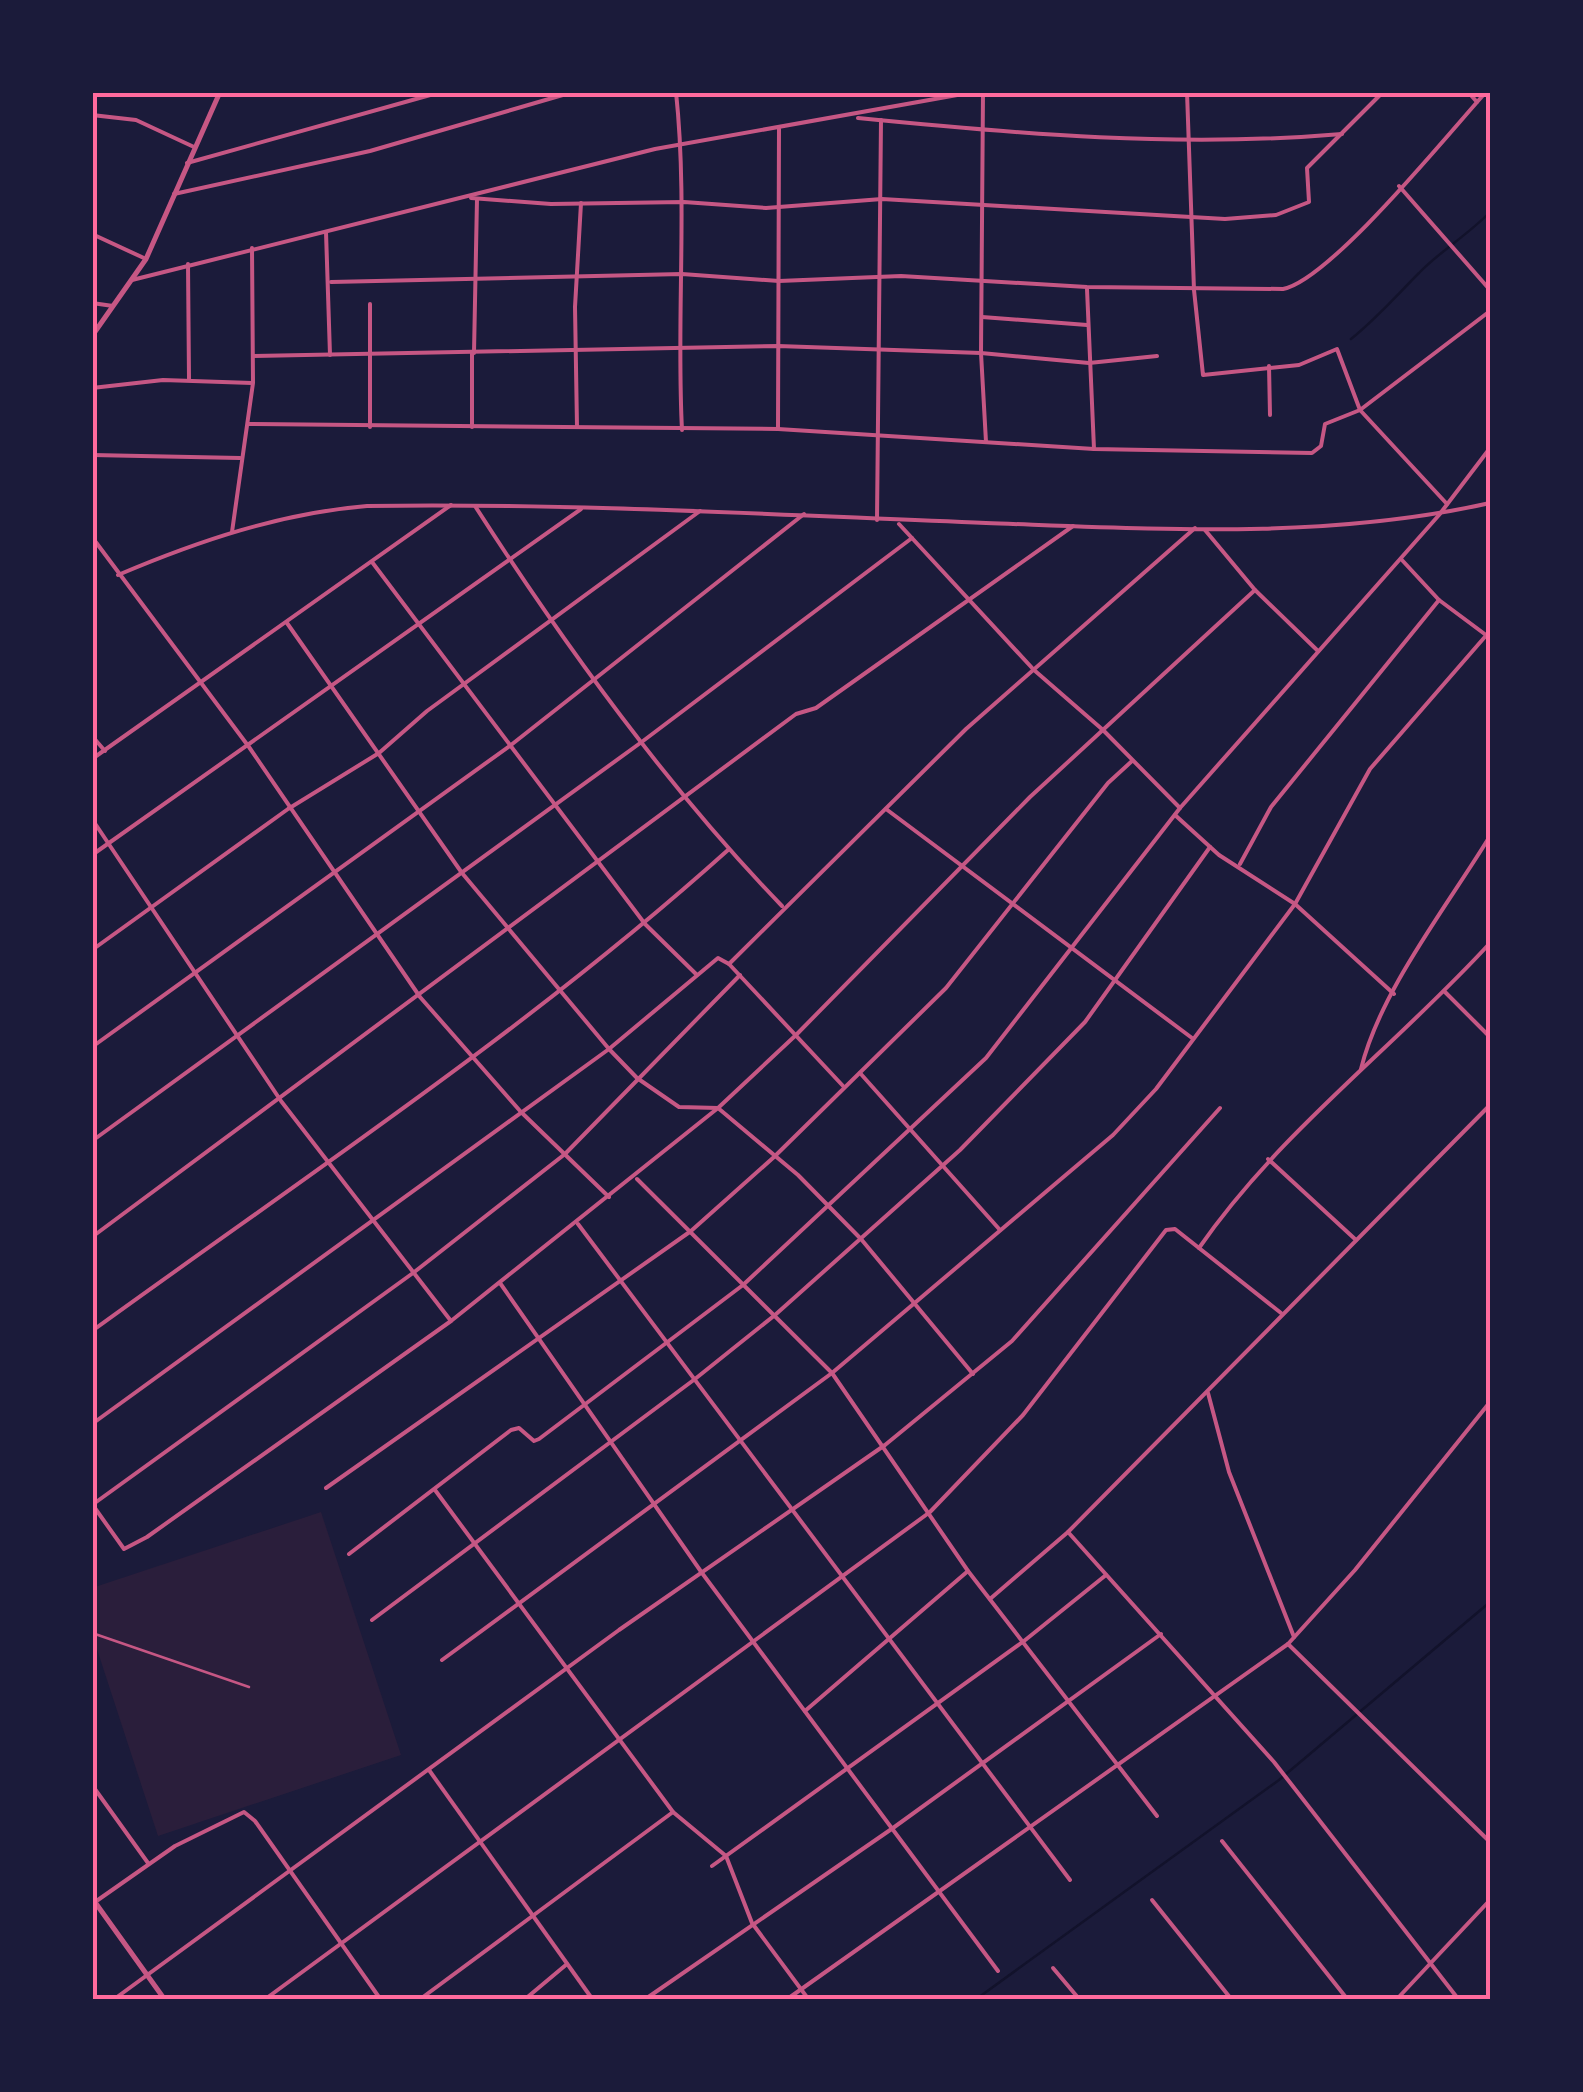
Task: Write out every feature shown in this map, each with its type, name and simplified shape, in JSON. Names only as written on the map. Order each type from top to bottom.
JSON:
[{"type":"street","points":[[92,336],[146,259],[220,92]]},
{"type":"street","points":[[187,164],[441,92]]},
{"type":"street","points":[[174,194],[370,151],[573,92]]},
{"type":"street","points":[[676,92],[684,202],[678,350],[682,430]]},
{"type":"street","points":[[132,280],[682,145],[974,92]]},
{"type":"street","points":[[983,92],[981,353],[986,443]]},
{"type":"street","points":[[1186,92],[1194,290],[1204,375],[1308,362],[1337,349],[1360,410],[1446,504]]},
{"type":"street","points":[[474,198],[781,206],[882,200],[983,202],[1192,218],[1276,215],[1303,207],[1310,194],[1307,168],[1383,92]]},
{"type":"street","points":[[1468,92],[1477,102]]},
{"type":"street","points":[[331,282],[682,274],[779,281],[880,276],[984,278],[1087,287],[1283,290],[1299,285],[1345,245],[1486,92]]},
{"type":"street","points":[[92,115],[136,120],[194,146]]},
{"type":"street","points":[[851,117],[1189,142],[1342,134]]},
{"type":"street","points":[[877,522],[881,120]]},
{"type":"street","points":[[778,430],[779,130]]},
{"type":"street","points":[[1400,186],[1490,290]]},
{"type":"street","points":[[472,427],[474,198]]},
{"type":"street","points":[[577,428],[581,203]]},
{"type":"street","points":[[326,232],[331,282],[330,355]]},
{"type":"street","points":[[92,234],[146,259]]},
{"type":"street","points":[[232,532],[253,383],[252,248]]},
{"type":"street","points":[[188,264],[189,380]]},
{"type":"street","points":[[1087,287],[1094,449]]},
{"type":"street","points":[[92,303],[114,306]]},
{"type":"street","points":[[370,304],[370,427]]},
{"type":"street","points":[[248,424],[778,430],[1094,449],[1312,453],[1321,446],[1326,424],[1360,410],[1490,311]]},
{"type":"street","points":[[981,316],[1087,325]]},
{"type":"street","points":[[253,356],[778,346],[881,353],[981,353],[1089,363],[1158,356]]},
{"type":"street","points":[[1269,366],[1270,415]]},
{"type":"street","points":[[92,388],[189,380],[253,383]]},
{"type":"street","points":[[350,1554],[511,1430],[519,1428],[534,1441],[742,1285],[986,1058],[1180,808],[1440,515],[1490,448]]},
{"type":"street","points":[[92,455],[240,458]]},
{"type":"street","points":[[118,575],[232,532],[334,509],[451,505],[804,514],[877,522],[1203,528],[1346,527],[1490,504]]},
{"type":"street","points":[[92,759],[201,686],[451,505]]},
{"type":"street","points":[[475,506],[509,559],[643,742],[728,850],[782,907]]},
{"type":"street","points":[[92,855],[581,508]]},
{"type":"street","points":[[92,950],[288,809],[379,753],[465,682],[700,511]]},
{"type":"street","points":[[92,1047],[512,745],[804,514]]},
{"type":"street","points":[[898,522],[1034,670],[1103,730],[1180,808]]},
{"type":"street","points":[[92,1237],[420,998],[505,928],[599,864],[796,714],[816,708],[1073,526]]},
{"type":"street","points":[[729,964],[782,907],[1034,670],[1196,528]]},
{"type":"street","points":[[1203,528],[1255,590],[1318,651]]},
{"type":"street","points":[[92,537],[249,747],[420,998],[521,1112],[610,1198]]},
{"type":"street","points":[[92,1141],[643,742],[912,538]]},
{"type":"street","points":[[442,1660],[832,1373],[1113,1135],[1156,1088],[1295,904],[1358,785],[1489,635],[1439,600],[1401,558]]},
{"type":"street","points":[[372,562],[645,924],[697,976]]},
{"type":"street","points":[[740,975],[566,1154],[413,1272],[93,1505],[124,1549],[234,1478],[451,1321],[610,1198],[718,1108],[1103,730],[1255,590]]},
{"type":"street","points":[[1240,864],[1272,807],[1439,600]]},
{"type":"street","points":[[287,623],[462,873],[608,1048],[637,1078],[679,1106],[718,1108],[830,1206],[973,1374]]},
{"type":"street","points":[[92,736],[105,750]]},
{"type":"street","points":[[326,1488],[691,1231],[774,1157],[946,988],[1108,783],[1132,761]]},
{"type":"street","points":[[886,809],[1192,1038]]},
{"type":"street","points":[[1175,816],[1210,848],[1240,864],[1295,904],[1394,994]]},
{"type":"street","points":[[92,819],[324,1162],[451,1321]]},
{"type":"street","points":[[1362,1069],[1367,1046],[1394,994],[1490,836]]},
{"type":"street","points":[[372,1620],[695,1379],[775,1315],[941,1166],[1027,1086],[1084,1022],[1210,848]]},
{"type":"street","points":[[92,1331],[471,1058],[645,924],[728,850]]},
{"type":"street","points":[[1199,1248],[1268,1158],[1445,992],[1490,942]]},
{"type":"street","points":[[92,1424],[608,1048],[718,958],[740,975],[844,1087]]},
{"type":"street","points":[[1445,992],[1490,1037]]},
{"type":"street","points":[[859,1072],[1000,1230]]},
{"type":"street","points":[[990,1599],[1068,1532],[1490,1105]]},
{"type":"street","points":[[113,2000],[790,1508],[885,1446],[1037,1316],[1220,1108]]},
{"type":"street","points":[[1268,1158],[1356,1240]]},
{"type":"street","points":[[636,1177],[832,1373],[968,1570],[1157,1816]]},
{"type":"street","points":[[578,1223],[1070,1880]]},
{"type":"street","points":[[264,2000],[930,1512],[1023,1414],[1070,1348],[1170,1228],[1281,1313]]},
{"type":"street","points":[[500,1282],[702,1573],[998,1971]]},
{"type":"street","points":[[1208,1393],[1228,1472],[1294,1638]]},
{"type":"street","points":[[786,2000],[1288,1644],[1355,1570],[1490,1402]]},
{"type":"street","points":[[436,1490],[673,1812],[726,1856],[752,1923],[809,2000]]},
{"type":"street","points":[[1068,1532],[1274,1762],[1458,2000]]},
{"type":"street","points":[[805,1711],[968,1570]]},
{"type":"street","points":[[712,1866],[1024,1641],[1106,1575]]},
{"type":"street","points":[[644,2000],[893,1828],[1160,1634]]},
{"type":"street","points":[[1288,1644],[1490,1842]]},
{"type":"street","points":[[429,1770],[593,2000]]},
{"type":"street","points":[[92,1786],[148,1863]]},
{"type":"street","points":[[165,2000],[94,1900],[148,1863],[244,1812],[255,1820],[381,2000]]},
{"type":"street","points":[[419,2000],[673,1812]]},
{"type":"street","points":[[1222,1841],[1348,2000]]},
{"type":"street","points":[[1152,1900],[1232,2000]]},
{"type":"street","points":[[1396,2000],[1490,1900]]},
{"type":"street","points":[[524,2000],[567,1964]]},
{"type":"street","points":[[1053,1968],[1080,2000]]},
{"type":"lane","points":[[93,1633],[248,1686]]},
{"type":"shaded area","points":[[321,1512],[401,1755],[158,1836],[93,1637],[92,1588]]},
{"type":"waterway","points":[[1351,339],[1427,265],[1490,212]]},
{"type":"waterway","points":[[975,2000],[1279,1780],[1490,1602]]}]
